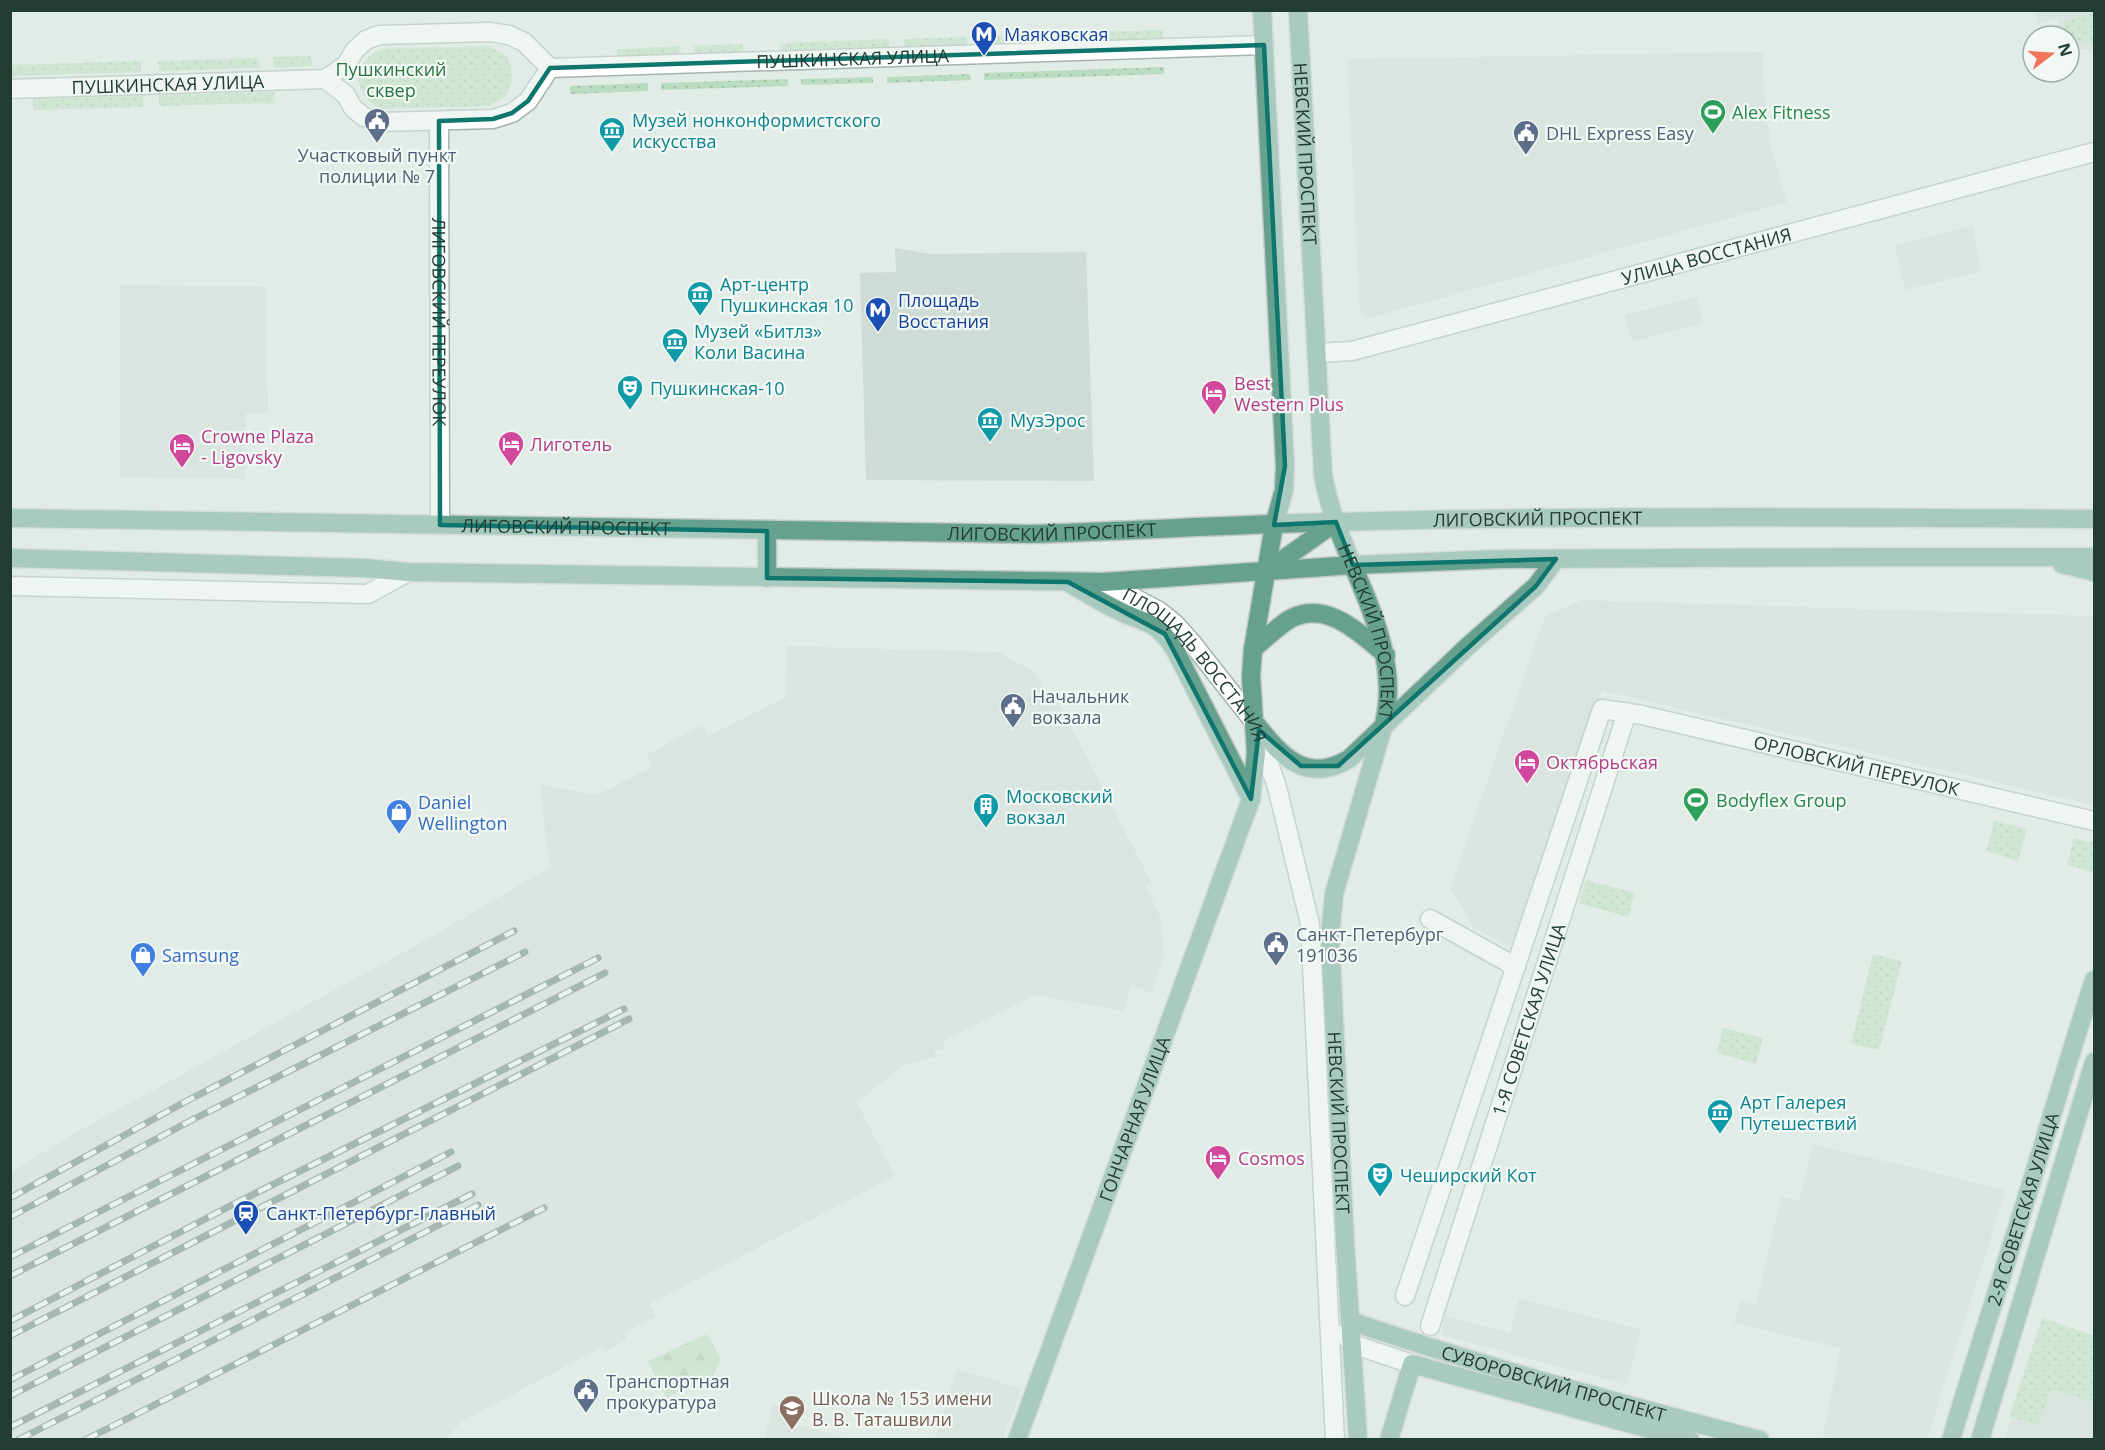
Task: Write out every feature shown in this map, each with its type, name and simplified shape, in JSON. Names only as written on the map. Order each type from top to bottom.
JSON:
[{"type":"main road","name":"НЕВСКИЙ ПРОСПЕКТ","points":[[1255,723],[1251,676],[1253,649],[1274,525],[1284,490],[1285,466],[1262,10]]},
{"type":"main road","name":"НЕВСКИЙ ПРОСПЕКТ","points":[[1298,10],[1323,474],[1336,522],[1386,655],[1389,690],[1384,724],[1334,894],[1331,917],[1331,957],[1358,1440]]},
{"type":"main road","name":"ЛИГОВСКИЙ ПРОСПЕКТ","points":[[10,518],[1029,534],[1336,522],[1685,516],[2094,519]]},
{"type":"main road","points":[[1265,572],[1336,522]]},
{"type":"main road","points":[[767,531],[767,578]]},
{"type":"main road","points":[[2040,557],[2094,572]]},
{"type":"main road","points":[[10,558],[364,568],[408,572],[1104,582],[1353,565],[1556,559],[2094,557]]},
{"type":"main road","points":[[1255,723],[1289,760],[1312,770],[1338,766],[1349,759],[1384,724],[1536,586],[1556,559]]},
{"type":"main road","points":[[1068,582],[1116,610],[1152,623],[1165,634],[1251,799]]},
{"type":"main road","points":[[1253,649],[1292,619],[1310,614],[1329,616],[1339,620],[1358,631],[1386,655]]},
{"type":"main road","name":"ПЛОЩАДЬ ВОССТАНИЯ","points":[[1251,799],[1256,753],[1255,723]]},
{"type":"main road","name":"ГОНЧАРНАЯ УЛИЦА","points":[[1017,1440],[1251,799]]},
{"type":"main road","name":"2-Я СОВЕТСКАЯ УЛИЦА","points":[[1951,1440],[2094,980]]},
{"type":"main road","name":"2-Я СОВЕТСКАЯ УЛИЦА","points":[[1980,1440],[2094,1062]]},
{"type":"main road","name":"СУВОРОВСКИЙ ПРОСПЕКТ","points":[[1350,1321],[1440,1351],[1584,1393],[1760,1440]]},
{"type":"main road","points":[[1389,1440],[1412,1364]]},
{"type":"main road","name":"СУВОРОВСКИЙ ПРОСПЕКТ","points":[[1412,1364],[1690,1440]]},
{"type":"street","points":[[346,65],[346,95],[352,108],[364,117],[381,122],[493,119],[512,112],[528,101],[550,68],[524,42],[509,35],[490,32],[379,35],[366,40],[355,50],[346,65],[325,79],[346,95]]},
{"type":"street","name":"ПУШКИНСКАЯ УЛИЦА","points":[[550,68],[1264,45]]},
{"type":"street","points":[[537,53],[538,84]]},
{"type":"street","name":"ПУШКИНСКАЯ УЛИЦА","points":[[10,89],[325,79]]},
{"type":"street","name":"ЛИГОВСКИЙ ПЕРЕУЛОК","points":[[439,121],[440,525]]},
{"type":"street","name":"УЛИЦА ВОССТАНИЯ","points":[[1317,354],[1352,351],[2094,152]]},
{"type":"street","points":[[10,586],[368,594],[408,572]]},
{"type":"street","name":"ПЛОЩАДЬ ВОССТАНИЯ","points":[[1104,582],[1146,603],[1175,624],[1217,673],[1255,723]]},
{"type":"street","name":"ОРЛОВСКИЙ ПЕРЕУЛОК","points":[[1616,711],[2094,821]]},
{"type":"street","name":"1-Я СОВЕТСКАЯ УЛИЦА","points":[[1405,1296],[1516,967],[1616,711]]},
{"type":"street","name":"1-Я СОВЕТСКАЯ УЛИЦА","points":[[1430,1326],[1470,1201],[1616,711]]},
{"type":"street","name":"НЕВСКИЙ ПРОСПЕКТ","points":[[1255,723],[1277,787],[1310,924],[1335,1440]]},
{"type":"street","points":[[1430,919],[1516,967]]},
{"type":"street","points":[[1441,1190],[1470,1201]]},
{"type":"street","points":[[1329,1317],[1350,1321]]},
{"type":"street","points":[[1329,1317],[1352,1344]]},
{"type":"street","name":"СУВОРОВСКИЙ ПРОСПЕКТ","points":[[1352,1344],[1412,1364]]},
{"type":"highlighted area","points":[[1264,45],[1285,466],[1274,525],[1336,522],[1353,565],[1556,559],[1536,586],[1338,766],[1301,766],[1259,730],[1251,799],[1165,634],[1068,582],[767,578],[767,531],[440,525],[439,121],[493,119],[512,113],[528,101],[550,68]]},
{"type":"shaded area","points":[[2035,11],[2094,11],[2094,52],[2081,49],[2081,24],[2058,24],[2057,19],[2039,24]]},
{"type":"shaded area","points":[[1763,52],[1763,78],[1770,144],[1787,202],[1369,318],[1360,312],[1347,59]]},
{"type":"shaded area","points":[[1973,225],[1981,271],[1905,290],[1895,245]]},
{"type":"shaded area","points":[[895,248],[930,254],[1086,252],[1094,481],[866,480],[860,273],[896,272]]},
{"type":"shaded area","points":[[120,285],[266,287],[268,413],[246,413],[245,479],[120,477]]},
{"type":"shaded area","points":[[1697,296],[1703,323],[1632,342],[1625,315]]},
{"type":"shaded area","name":"Октябрьская","points":[[1582,600],[2094,616],[2094,805],[1602,691],[1514,948],[1474,928],[1450,888],[1545,616]]},
{"type":"shaded area","points":[[787,646],[998,652],[1035,672],[1050,702],[1057,699],[1152,884],[1146,886],[1161,919],[1164,956],[1151,993],[1131,986],[1124,1011],[1035,995],[944,1041],[943,1050],[935,1050],[935,1057],[903,1065],[857,1103],[895,1176],[650,1304],[656,1317],[624,1333],[627,1340],[605,1351],[602,1347],[461,1422],[447,1439],[11,1439],[11,1172],[70,1136],[438,933],[550,867],[541,785],[597,795],[652,767],[646,755],[702,725],[708,736],[785,698]]},
{"type":"shaded area","points":[[1813,1144],[2006,1190],[1927,1439],[1839,1440],[1823,1435],[1841,1348],[1734,1323],[1740,1301],[1756,1305],[1781,1197],[1799,1201]]},
{"type":"shaded area","points":[[1519,1298],[1641,1330],[1627,1385],[1445,1336],[1442,1331],[1445,1316],[1510,1333]]},
{"type":"shaded area","points":[[2042,1318],[2094,1336],[2094,1439],[2004,1440]]},
{"type":"shaded area","points":[[957,1369],[1022,1389],[1003,1439],[935,1439]]},
{"type":"shaded area","name":"Школа № 153 имени В. В. Таташвили","points":[[773,1404],[789,1409],[786,1422],[850,1439],[764,1439]]},
{"type":"green space","points":[[2094,13],[2094,44],[2081,41],[2081,24],[2065,24],[2064,21]]},
{"type":"green space","points":[[1162,30],[1163,39],[1060,42],[1060,33]]},
{"type":"green space","points":[[1046,34],[1046,43],[983,45],[983,36]]},
{"type":"green space","points":[[967,37],[967,45],[904,47],[904,39]]},
{"type":"green space","points":[[889,39],[890,47],[781,51],[780,43]]},
{"type":"green space","points":[[743,44],[743,52],[694,53],[694,46]]},
{"type":"green space","name":"Пушкинский сквер","points":[[490,46],[507,56],[512,80],[502,99],[486,106],[382,109],[364,96],[360,87],[358,79],[364,62],[372,54],[382,49]]},
{"type":"green space","points":[[680,46],[681,54],[617,56],[617,49]]},
{"type":"green space","points":[[311,56],[312,66],[274,68],[273,57]]},
{"type":"green space","points":[[259,58],[260,68],[159,71],[158,61]]},
{"type":"green space","points":[[141,61],[141,72],[11,76],[11,65]]},
{"type":"green space","points":[[1164,67],[1164,74],[984,80],[984,73]]},
{"type":"green space","points":[[970,74],[971,80],[887,83],[887,77]]},
{"type":"green space","points":[[873,77],[873,83],[801,85],[801,79]]},
{"type":"green space","points":[[788,79],[788,86],[661,90],[661,83]]},
{"type":"green space","points":[[648,83],[648,91],[570,94],[570,86]]},
{"type":"green space","points":[[274,92],[275,103],[159,106],[159,95]]},
{"type":"green space","points":[[143,96],[144,107],[33,110],[33,99]]},
{"type":"green space","points":[[1994,821],[2027,829],[2018,861],[1986,851]]},
{"type":"green space","points":[[2074,838],[2094,843],[2094,873],[2067,865]]},
{"type":"green space","points":[[1586,880],[1635,893],[1628,917],[1579,903]]},
{"type":"green space","points":[[1873,954],[1902,961],[1879,1050],[1851,1044]]},
{"type":"green space","points":[[1723,1028],[1763,1038],[1756,1064],[1717,1053]]},
{"type":"green space","points":[[2042,1318],[2094,1336],[2094,1402],[2051,1389],[2039,1425],[2009,1417]]},
{"type":"green space","points":[[707,1334],[721,1359],[713,1375],[667,1398],[648,1361]]},
{"type":"railway","points":[[10,1198],[181,1104],[514,931]]},
{"type":"railway","points":[[10,1217],[190,1121],[525,952]]},
{"type":"railway","points":[[10,1257],[598,958]]},
{"type":"railway","points":[[10,1276],[605,973]]},
{"type":"railway","points":[[10,1321],[230,1206],[624,1009]]},
{"type":"railway","points":[[10,1336],[629,1019]]},
{"type":"railway","points":[[10,1380],[451,1152]]},
{"type":"railway","points":[[10,1396],[458,1166]]},
{"type":"railway","points":[[10,1427],[472,1194]]},
{"type":"railway","points":[[18,1440],[478,1205]]},
{"type":"railway","points":[[85,1440],[544,1208]]},
{"type":"place","name":"Маяковская","points":[[984,57]]},
{"type":"place","name":"Alex Fitness","points":[[1713,135]]},
{"type":"place","name":"Участковый пункт полиции № 7","points":[[377,144]]},
{"type":"place","name":"Музей нонконформистского искусства","points":[[612,153]]},
{"type":"place","name":"DHL Express Easy","points":[[1526,156]]},
{"type":"place","name":"Арт-центр Пушкинская 10","points":[[700,317]]},
{"type":"place","name":"Площадь Восстания","points":[[878,333]]},
{"type":"place","name":"Музей «Битлз» Коли Васина","points":[[675,364]]},
{"type":"place","name":"Пушкинская-10","points":[[630,411]]},
{"type":"place","name":"Best Western Plus","points":[[1214,416]]},
{"type":"place","name":"МузЭрос","points":[[990,443]]},
{"type":"place","name":"Лиготель","points":[[511,467]]},
{"type":"place","name":"Crowne Plaza - Ligovsky","points":[[182,469]]},
{"type":"place","name":"Начальник вокзала","points":[[1013,729]]},
{"type":"place","name":"Октябрьская","points":[[1527,785]]},
{"type":"place","name":"Bodyflex Group","points":[[1696,823]]},
{"type":"place","name":"Московский вокзал","points":[[986,829]]},
{"type":"place","name":"Daniel Wellington","points":[[399,835]]},
{"type":"place","name":"Санкт-Петербург 191036","points":[[1276,967]]},
{"type":"place","name":"Samsung","points":[[143,978]]},
{"type":"place","name":"Арт Галерея Путешествий","points":[[1720,1135]]},
{"type":"place","name":"Cosmos","points":[[1218,1181]]},
{"type":"place","name":"Чеширский Кот","points":[[1380,1198]]},
{"type":"place","name":"Санкт-Петербург-Главный","points":[[246,1236]]},
{"type":"place","name":"Транспортная прокуратура","points":[[586,1414]]},
{"type":"place","name":"Школа № 153 имени В. В. Таташвили","points":[[792,1431]]}]
